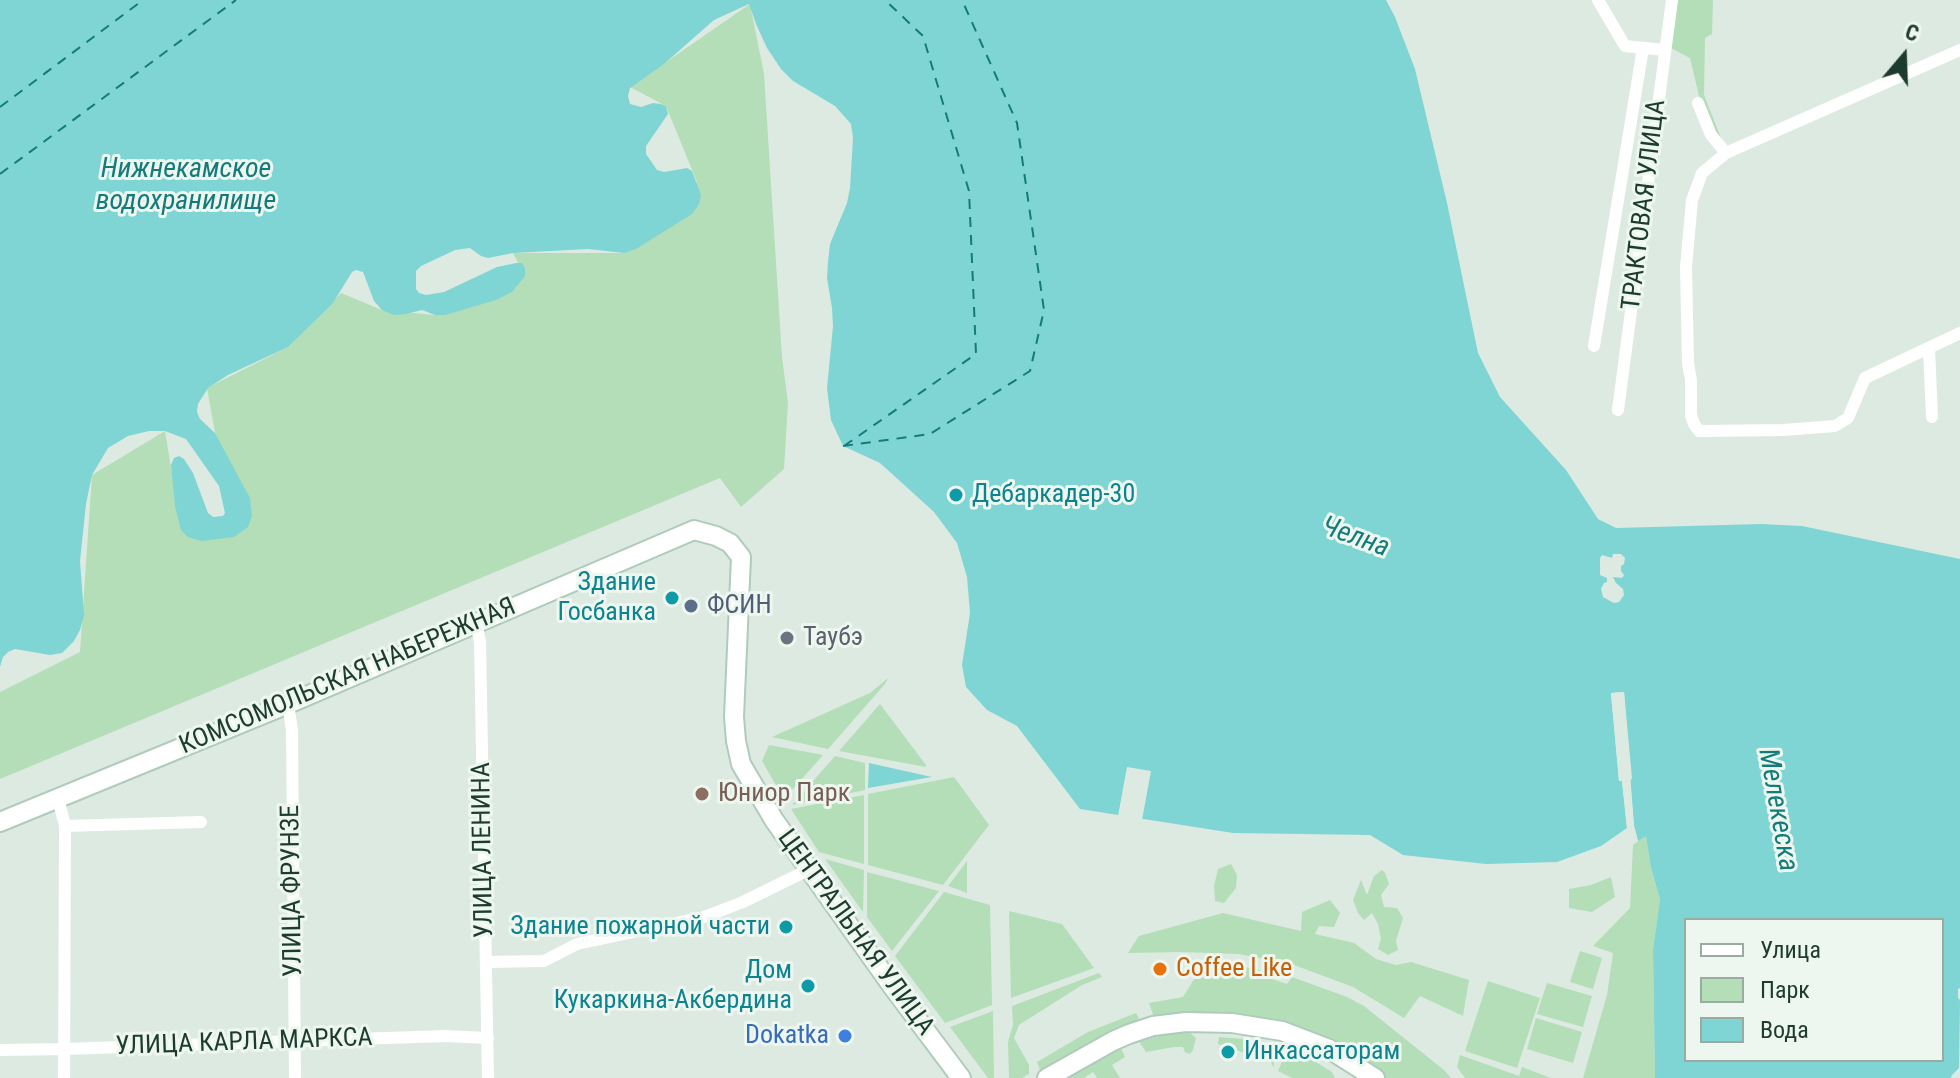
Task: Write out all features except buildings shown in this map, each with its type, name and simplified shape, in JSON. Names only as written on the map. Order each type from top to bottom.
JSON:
[{"type":"street","points":[[1598,0],[1625,46],[1665,50]]},
{"type":"street","name":"ТРАКТОВАЯ УЛИЦА","points":[[1618,410],[1672,0]]},
{"type":"street","points":[[1594,346],[1643,48]]},
{"type":"street","points":[[1960,50],[1726,153],[1702,173],[1692,200],[1686,267],[1691,415],[1699,431],[1835,426],[1848,418],[1865,378],[1960,333]]},
{"type":"street","points":[[1698,103],[1711,135],[1726,153]]},
{"type":"street","points":[[1929,348],[1932,417]]},
{"type":"street","name":"КОМСОМОЛЬСКАЯ НАБЕРЕЖНАЯ","points":[[0,822],[288,704],[694,530]]},
{"type":"street","name":"ЦЕНТРАЛЬНАЯ УЛИЦА","points":[[694,530],[730,543],[741,557],[734,717],[739,759],[774,820],[961,1078]]},
{"type":"street","name":"УЛИЦА ЛЕНИНА","points":[[476,623],[480,642],[488,1078]]},
{"type":"street","name":"УЛИЦА ФРУНЗЕ","points":[[288,704],[292,730],[295,1078]]},
{"type":"street","points":[[58,798],[65,826],[64,1078]]},
{"type":"street","points":[[65,826],[201,822]]},
{"type":"street","points":[[486,962],[544,961],[577,944],[704,917],[743,902],[810,869]]},
{"type":"street","points":[[1047,1078],[1129,1034],[1153,1026],[1186,1022],[1232,1023],[1282,1031],[1329,1049],[1375,1078]]},
{"type":"street","name":"УЛИЦА КАРЛА МАРКСА","points":[[0,1050],[445,1036],[488,1038]]},
{"type":"green space","points":[[1678,0],[1713,0],[1712,34],[1705,38],[1704,95],[1721,138],[1715,134],[1699,96],[1690,58],[1671,48]]},
{"type":"green space","points":[[750,4],[764,74],[782,357],[788,403],[784,469],[741,507],[720,478],[0,779],[0,692],[80,652],[92,475],[165,431],[181,529],[252,516],[215,433],[207,388],[288,347],[341,293],[382,310],[435,315],[525,276],[513,253],[624,253],[697,182],[666,106],[630,87]]},
{"type":"green space","points":[[888,678],[828,749],[772,737],[870,693]]},
{"type":"green space","points":[[880,704],[926,765],[926,767],[839,751]]},
{"type":"green space","points":[[769,745],[823,755],[784,799],[762,761]]},
{"type":"green space","points":[[835,756],[865,763],[865,790],[792,805]]},
{"type":"green space","points":[[954,777],[989,825],[943,885],[868,865],[868,794]]},
{"type":"green space","points":[[864,795],[864,864],[819,852],[791,809]]},
{"type":"green space","points":[[1646,835],[1660,899],[1653,950],[1655,1078],[1583,1078],[1607,995],[1613,953],[1593,946],[1630,908],[1633,845]]},
{"type":"green space","points":[[825,859],[864,870],[863,912]]},
{"type":"green space","points":[[967,861],[967,893],[948,886]]},
{"type":"green space","points":[[1231,864],[1237,875],[1236,888],[1224,903],[1215,901],[1218,869]]},
{"type":"green space","points":[[1382,870],[1389,884],[1381,895],[1384,907],[1397,908],[1403,918],[1396,941],[1398,950],[1388,955],[1378,949],[1381,939],[1372,913],[1364,920],[1353,900],[1361,880],[1367,895],[1374,876]]},
{"type":"green space","points":[[867,872],[939,891],[892,951],[867,917]]},
{"type":"green space","points":[[1611,877],[1615,897],[1592,912],[1569,908],[1569,889]]},
{"type":"green space","points":[[944,892],[990,905],[992,1005],[945,1023],[895,956]]},
{"type":"green space","points":[[1330,900],[1340,913],[1334,927],[1319,926],[1315,934],[1354,943],[1376,959],[1396,965],[1411,962],[1469,980],[1463,1016],[1420,996],[1404,1018],[1353,987],[1294,965],[1239,954],[1128,953],[1139,936],[1223,913],[1301,931],[1302,912]]},
{"type":"green space","points":[[1009,911],[1062,924],[1094,968],[1011,998]]},
{"type":"green space","points":[[1580,951],[1602,958],[1593,989],[1570,982]]},
{"type":"green space","points":[[1204,963],[1263,971],[1263,976],[1287,984],[1292,977],[1347,997],[1364,1006],[1451,1078],[1378,1078],[1321,1042],[1154,1017],[1149,1003],[1183,997]]},
{"type":"green space","points":[[1099,973],[1102,977],[1082,985],[1019,1025],[1014,1038],[1029,1065],[1029,1074],[1022,1078],[1009,1078],[1008,1042],[1013,1025],[1012,1006]]},
{"type":"green space","points":[[1488,981],[1540,998],[1517,1068],[1465,1051]]},
{"type":"green space","points":[[1547,983],[1592,996],[1583,1027],[1537,1014]]},
{"type":"green space","points":[[993,1011],[994,1078],[988,1078],[950,1027]]},
{"type":"green space","points":[[1136,1013],[1140,1021],[1093,1040],[1041,1073],[1037,1062],[1088,1032]]},
{"type":"green space","points":[[1536,1018],[1582,1032],[1573,1063],[1527,1049]]},
{"type":"green space","points":[[1189,1032],[1196,1038],[1190,1054],[1183,1047],[1146,1052],[1138,1040],[1158,1033]]},
{"type":"green space","points":[[1219,1037],[1274,1046],[1274,1068],[1271,1062],[1218,1044]]},
{"type":"green space","points":[[1121,1048],[1125,1057],[1112,1065],[1120,1078],[1097,1078],[1093,1072],[1084,1078],[1063,1078]]},
{"type":"green space","points":[[1287,1050],[1309,1058],[1332,1072],[1335,1078],[1292,1078],[1278,1071]]},
{"type":"green space","points":[[1460,1055],[1519,1076],[1522,1067],[1551,1078],[1465,1078],[1457,1067]]},
{"type":"water","points":[[0,0],[1386,0],[1415,69],[1478,353],[1500,397],[1566,470],[1598,519],[1616,528],[1761,524],[1802,526],[1960,559],[1959,1068],[1951,1078],[1655,1078],[1653,950],[1660,899],[1646,836],[1638,841],[1634,826],[1624,692],[1611,693],[1619,781],[1622,781],[1627,828],[1601,846],[1557,862],[1486,864],[1403,855],[1370,835],[1233,833],[1080,809],[1017,726],[987,710],[966,687],[962,665],[970,613],[967,577],[957,543],[934,512],[880,463],[843,446],[831,420],[827,388],[833,326],[828,262],[830,244],[850,188],[851,124],[835,106],[793,81],[781,69],[767,48],[749,4],[714,20],[664,64],[630,88],[630,104],[666,106],[668,114],[646,146],[646,154],[657,170],[664,172],[687,168],[692,171],[701,195],[692,214],[636,249],[624,253],[588,249],[513,253],[488,258],[470,248],[455,250],[416,271],[416,289],[419,293],[444,292],[497,267],[516,263],[522,263],[525,276],[512,292],[496,300],[445,315],[422,310],[394,315],[382,310],[374,301],[363,272],[352,272],[333,303],[288,347],[228,375],[208,388],[198,404],[200,419],[215,433],[250,498],[252,516],[248,527],[234,537],[202,541],[188,537],[181,530],[175,506],[171,465],[174,458],[179,456],[184,459],[193,473],[208,513],[213,517],[225,513],[219,486],[186,439],[165,431],[128,436],[108,448],[92,475],[80,561],[84,615],[74,641],[62,653],[50,655],[15,649],[3,657],[0,667]],"holes":[[[1613,554],[1621,554],[1625,558],[1621,566],[1624,575],[1622,578],[1613,577],[1624,595],[1614,603],[1603,597],[1601,589],[1607,578],[1600,575],[1600,558],[1602,555],[1612,558]]]},
{"type":"water","points":[[869,763],[932,777],[868,788]]},
{"type":"pier","points":[[1624,692],[1634,826],[1638,841],[1635,843],[1631,829],[1629,832],[1627,828],[1622,781],[1619,781],[1611,693]],"holes":[[[1616,696],[1620,696],[1627,777],[1626,779],[1622,777]]]},
{"type":"pier","points":[[1127,767],[1151,771],[1142,820],[1118,816]]},
{"type":"ferry route","points":[[0,107],[143,0]]},
{"type":"ferry route","points":[[0,174],[236,0]]},
{"type":"ferry route","points":[[844,446],[976,354],[969,191],[923,36],[885,0]]},
{"type":"ferry route","points":[[843,446],[930,434],[1030,371],[1044,310],[1017,123],[962,0]]},
{"type":"place","name":"Дебаркадер-30","points":[[956,495]]},
{"type":"place","name":"Здание Госбанка","points":[[672,598]]},
{"type":"place","name":"ФСИН","points":[[691,606]]},
{"type":"place","name":"Таубэ","points":[[787,638]]},
{"type":"place","name":"Юниор Парк","points":[[702,794]]},
{"type":"place","name":"Здание пожарной части","points":[[786,927]]},
{"type":"place","name":"Coffee Like","points":[[1160,969]]},
{"type":"place","name":"Дом Кукаркина-Акбердина","points":[[808,986]]},
{"type":"place","name":"Dokatka","points":[[845,1036]]},
{"type":"place","name":"Инкассаторам","points":[[1228,1052]]},
{"type":"water label","name":"Нижнекамское водохранилище","points":[[186,186]]},
{"type":"water label","name":"Челна","points":[[1355,538]]},
{"type":"water label","name":"Мелекеска","points":[[1777,810]]}]
